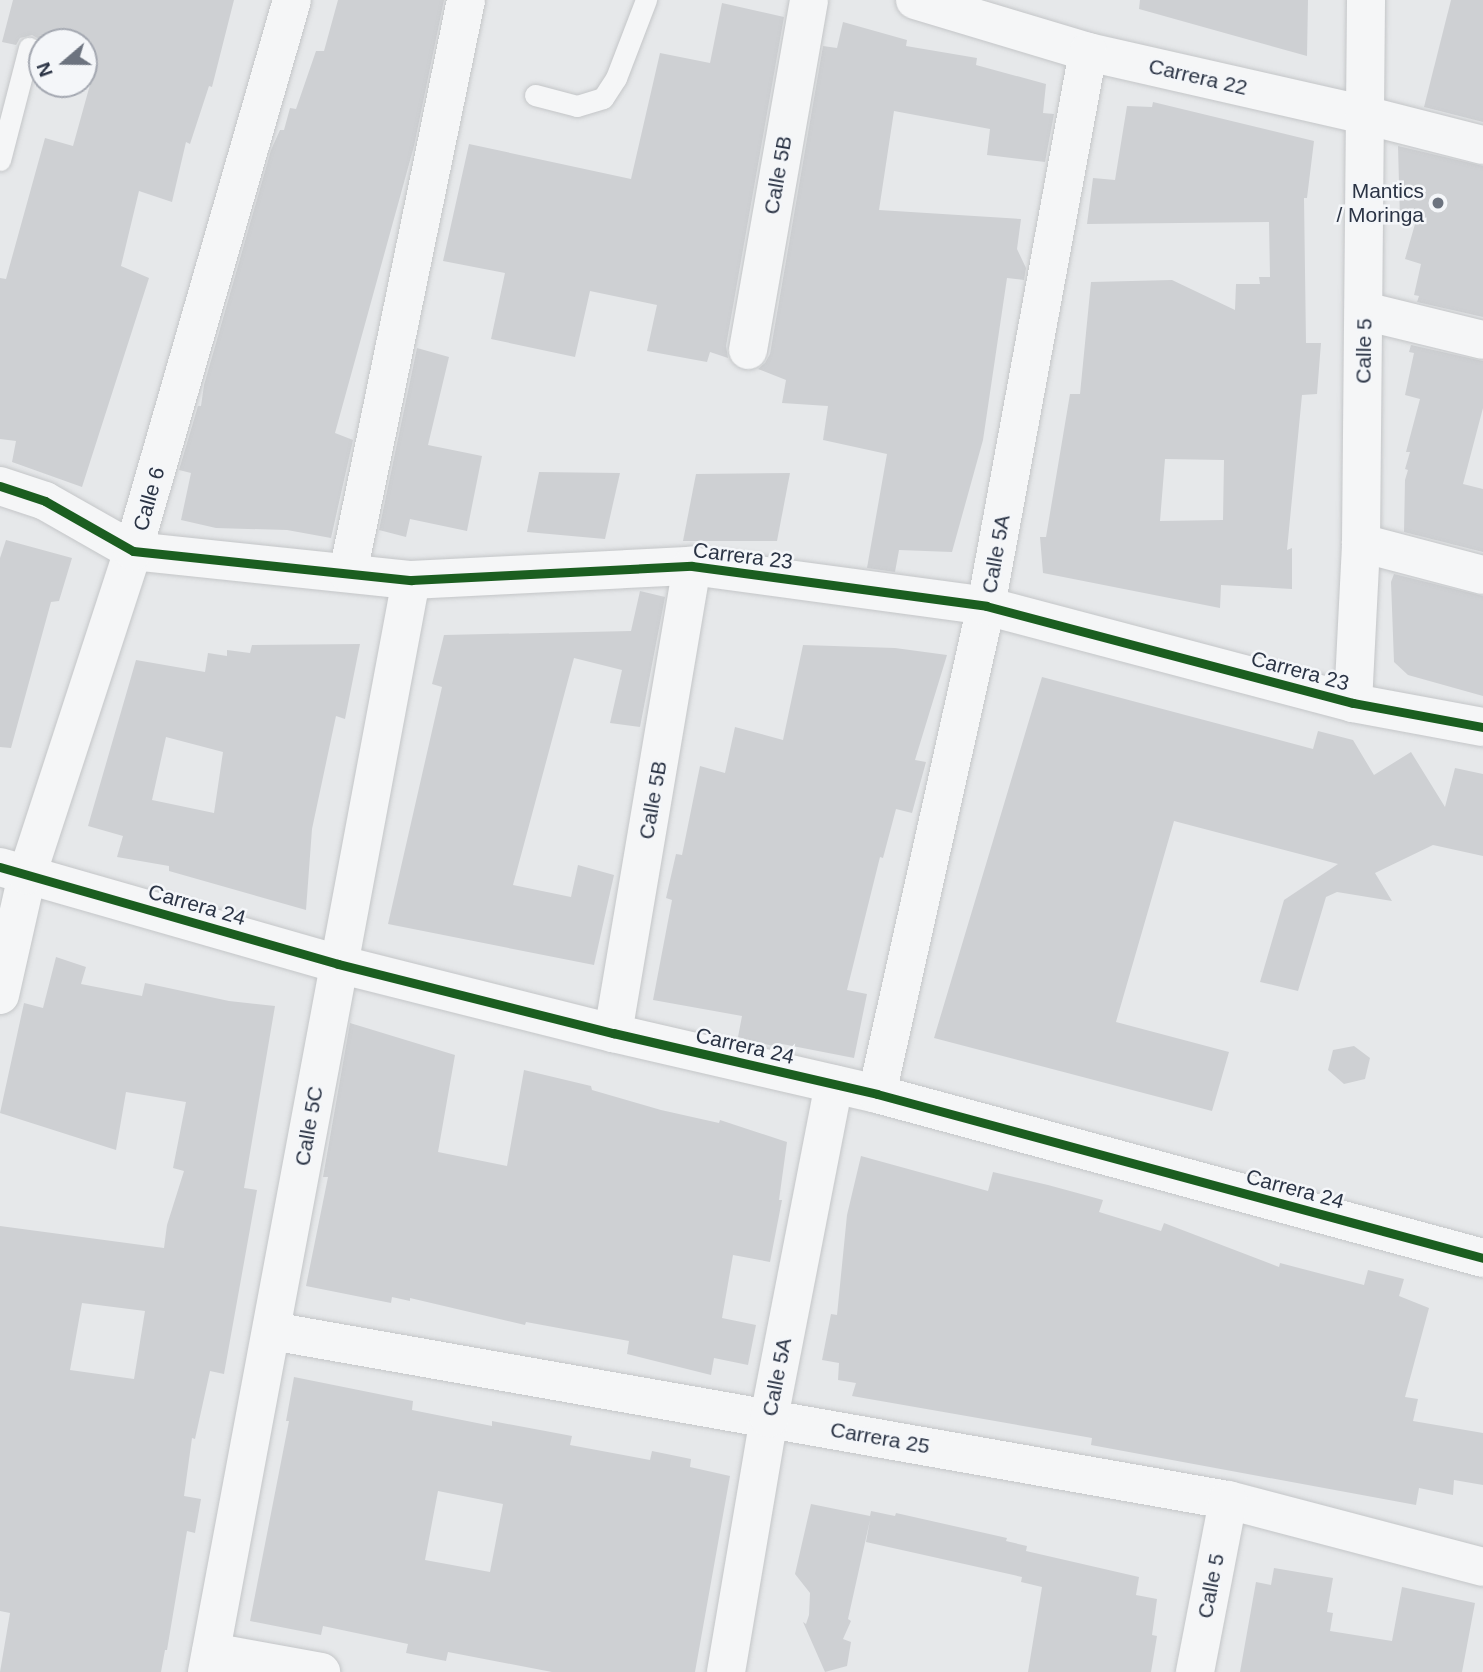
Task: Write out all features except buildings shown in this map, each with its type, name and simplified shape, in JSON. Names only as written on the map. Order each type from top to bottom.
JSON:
[{"type":"street","name":"Calle 6","points":[[0,995],[13,871],[134,551],[292,0]]},
{"type":"street","points":[[348,573],[466,0]]},
{"type":"street","name":"Calle 5B","points":[[748,350],[809,0]]},
{"type":"street","name":"Carrera 22","points":[[915,0],[1088,52],[1365,115],[1483,145]]},
{"type":"street","name":"Calle 5","points":[[1353,703],[1361,543],[1366,0]]},
{"type":"street","name":"Calle 5A","points":[[877,1094],[986,606],[1088,52]]},
{"type":"street","points":[[1364,311],[1483,340]]},
{"type":"street","name":"Carrera 23","points":[[0,486],[45,501],[134,551],[411,580],[692,566],[986,606],[1353,703],[1483,727]]},
{"type":"street","points":[[1361,543],[1483,575]]},
{"type":"street","name":"Calle 5B","points":[[613,1033],[692,566]]},
{"type":"street","name":"Calle 5C","points":[[209,1662],[411,580]]},
{"type":"street","name":"Carrera 24","points":[[13,871],[338,964],[613,1033],[877,1094],[1483,1258]]},
{"type":"street","name":"Calle 5A","points":[[726,1672],[769,1418],[834,1084]]},
{"type":"street","name":"Carrera 25","points":[[272,1331],[1228,1500],[1483,1567]]},
{"type":"street","name":"Calle 5","points":[[1195,1672],[1228,1500]]},
{"type":"street","points":[[209,1662],[321,1672]]},
{"type":"lane","points":[[535,95],[577,106],[603,99],[616,78],[646,0]]},
{"type":"lane","points":[[0,160],[28,52]]},
{"type":"cycle path","points":[[0,486],[45,501],[133,551],[411,580],[692,566],[986,606],[1353,703],[1483,727]]},
{"type":"cycle path","points":[[0,867],[338,964],[613,1033],[877,1094],[1483,1258]]},
{"type":"place","name":"Mantics / Moringa","points":[[1438,203]]}]
